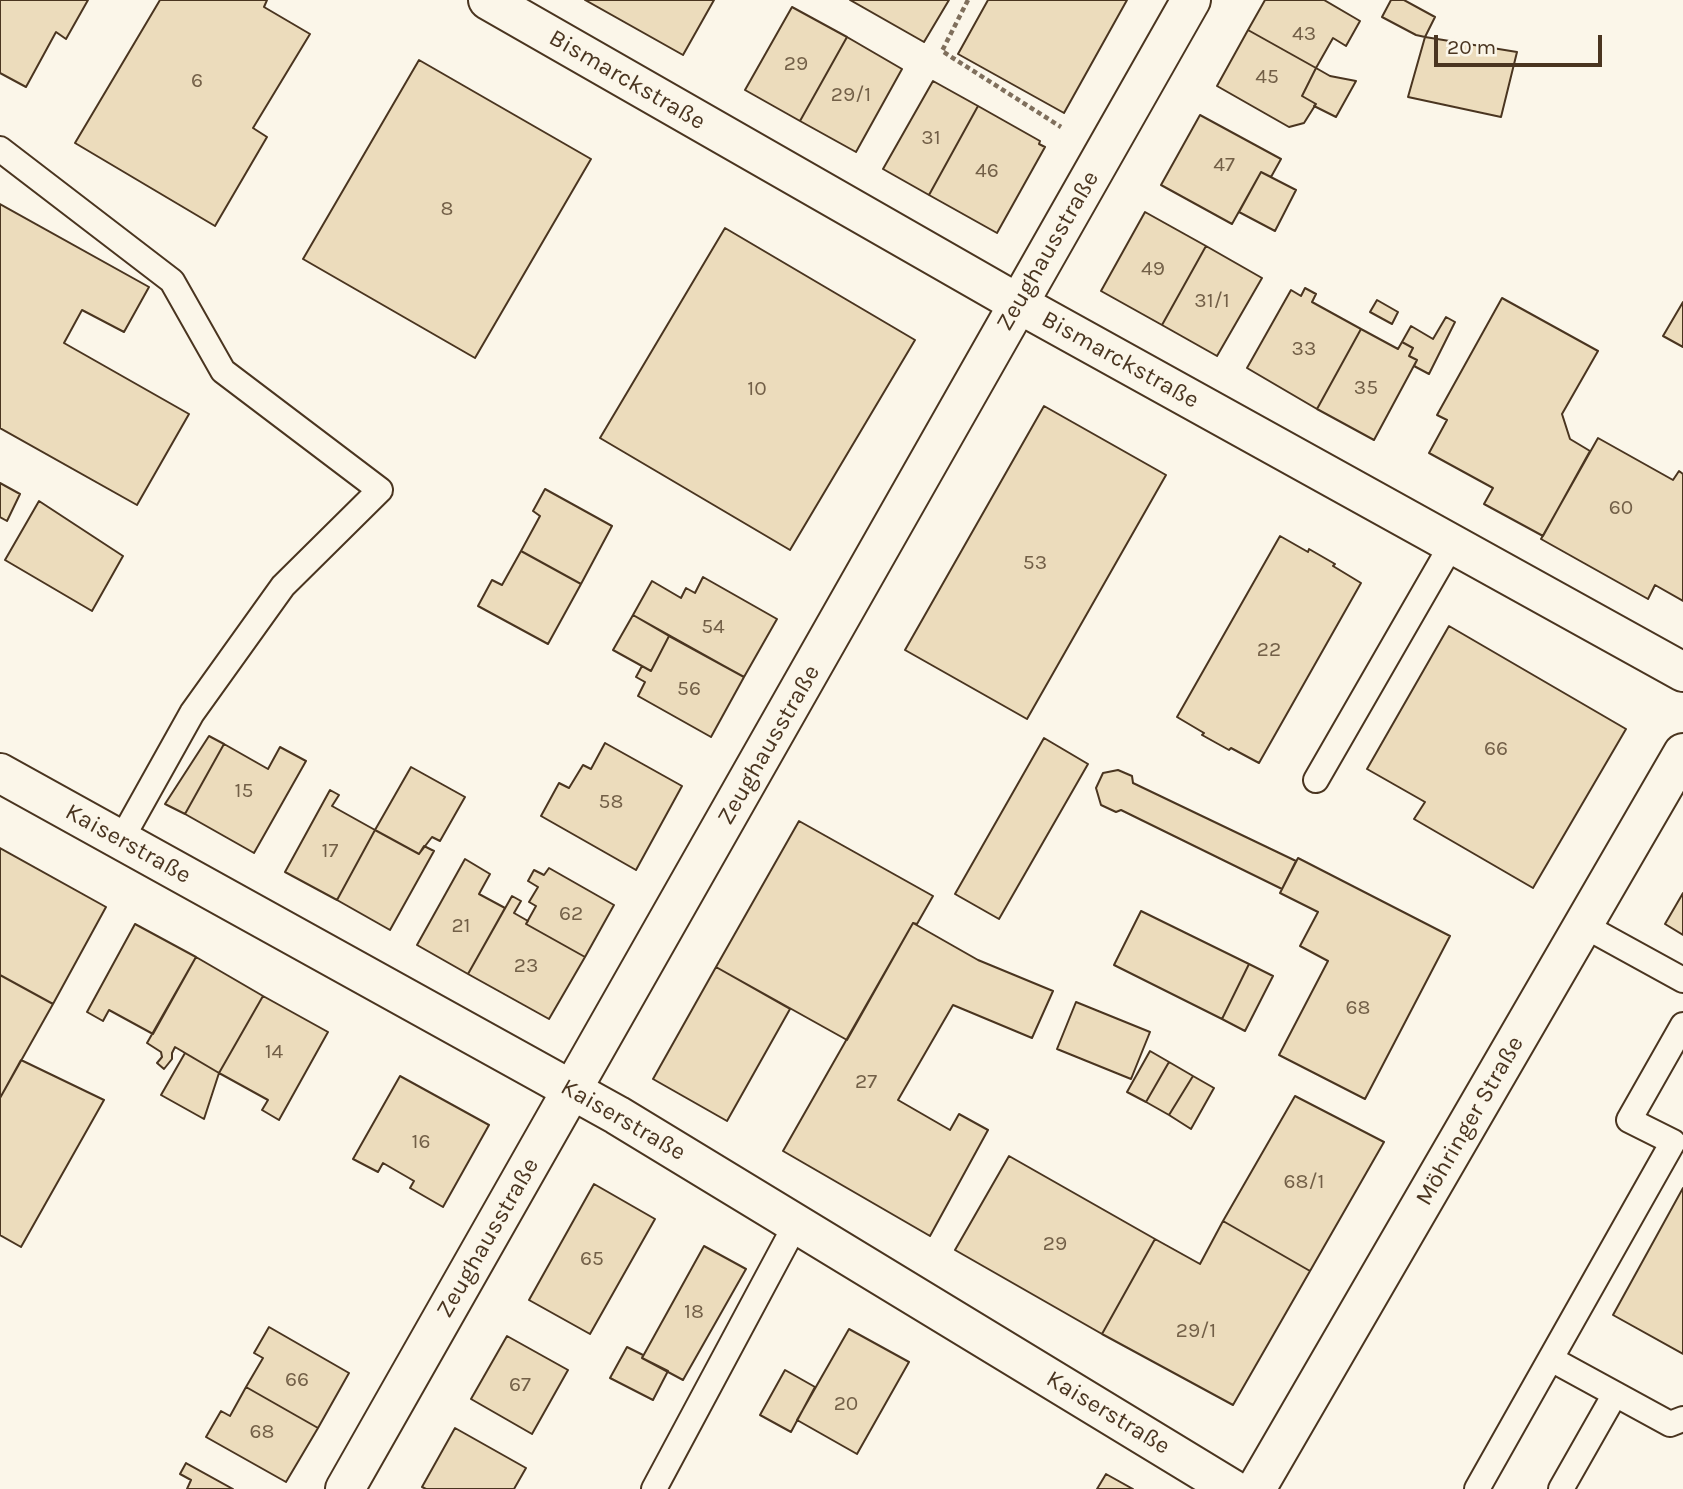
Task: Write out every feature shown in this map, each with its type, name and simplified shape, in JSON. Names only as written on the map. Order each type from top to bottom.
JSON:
[{"type":"street","name":"Bismarckstraße","points":[[488,0],[1018,304],[1683,672]]},
{"type":"street","name":"Zeughausstraße","points":[[345,1489],[1191,0]]},
{"type":"street","name":"Möhringer Straße","points":[[1256,1489],[1683,753]]},
{"type":"street","name":"Kaiserstraße","points":[[0,773],[617,1115],[1233,1489]]},
{"type":"lane","points":[[0,149],[172,281],[223,371],[380,490],[283,586],[192,713],[121,840]]},
{"type":"lane","points":[[1316,780],[1452,544]]},
{"type":"lane","points":[[1583,925],[1683,980]]},
{"type":"lane","points":[[1477,1489],[1673,1142],[1629,1120],[1683,1025]]},
{"type":"lane","points":[[654,1489],[796,1224]]},
{"type":"lane","points":[[1551,1359],[1670,1424],[1683,1419]]},
{"type":"lane","points":[[1561,1489],[1615,1394]]},
{"type":"path","points":[[968,0],[942,51],[1103,154]]},
{"type":"building","points":[[0,0],[88,0],[66,39],[56,32],[26,87],[0,73]]},
{"type":"building","points":[[160,0],[267,0],[264,7],[310,34],[253,128],[267,137],[215,226],[75,143]]},
{"type":"building","points":[[585,0],[714,0],[683,55]]},
{"type":"building","points":[[850,0],[949,0],[924,42]]},
{"type":"building","points":[[988,0],[1127,0],[1064,113],[958,54]]},
{"type":"building","points":[[1265,0],[1324,0],[1360,21],[1346,46],[1333,38],[1316,68],[1248,30]]},
{"type":"building","points":[[1391,0],[1404,0],[1435,17],[1425,37],[1382,17]]},
{"type":"building","points":[[792,7],[847,37],[800,121],[745,90]]},
{"type":"building","points":[[1248,30],[1316,68],[1302,96],[1316,104],[1304,123],[1289,127],[1217,86]]},
{"type":"building","points":[[847,37],[902,69],[856,152],[800,121]]},
{"type":"building","points":[[1425,37],[1517,52],[1501,117],[1408,97]]},
{"type":"building","points":[[419,60],[591,159],[475,358],[303,259]]},
{"type":"building","points":[[1316,68],[1330,76],[1356,81],[1336,117],[1314,106],[1316,104],[1302,96]]},
{"type":"building","points":[[933,81],[978,106],[929,195],[883,169]]},
{"type":"building","points":[[978,106],[1040,141],[1039,144],[1045,147],[997,233],[929,195]]},
{"type":"building","points":[[1200,115],[1281,159],[1271,177],[1261,172],[1232,224],[1161,185]]},
{"type":"building","points":[[1261,172],[1296,190],[1275,231],[1239,212]]},
{"type":"building","points":[[0,204],[149,287],[124,332],[82,310],[64,343],[189,414],[137,505],[0,428]]},
{"type":"building","points":[[1145,212],[1206,246],[1162,325],[1101,291]]},
{"type":"building","points":[[725,228],[915,340],[790,550],[600,438]]},
{"type":"building","points":[[1206,246],[1262,278],[1217,356],[1162,325]]},
{"type":"building","points":[[1305,288],[1316,294],[1312,302],[1361,329],[1317,409],[1247,368],[1291,290],[1301,296]]},
{"type":"building","points":[[1502,298],[1598,351],[1562,414],[1570,439],[1590,451],[1543,536],[1484,504],[1493,488],[1429,453],[1447,420],[1437,415]]},
{"type":"building","points":[[1377,300],[1398,312],[1392,324],[1370,312]]},
{"type":"building","points":[[1683,302],[1683,347],[1663,336]]},
{"type":"building","points":[[1446,317],[1455,322],[1429,374],[1414,366],[1417,360],[1409,356],[1413,348],[1402,342],[1411,326],[1433,339]]},
{"type":"building","points":[[1361,329],[1398,349],[1402,342],[1413,348],[1409,356],[1417,360],[1374,440],[1317,409]]},
{"type":"building","points":[[1044,406],[1166,475],[1027,719],[905,650]]},
{"type":"building","points":[[1598,438],[1673,480],[1679,471],[1683,474],[1683,601],[1655,585],[1648,599],[1541,539]]},
{"type":"building","points":[[0,483],[20,494],[7,521],[0,517]]},
{"type":"building","points":[[545,489],[612,526],[581,584],[521,551],[540,516],[533,511]]},
{"type":"building","points":[[39,501],[123,556],[92,611],[5,560]]},
{"type":"building","points":[[1280,536],[1335,564],[1333,566],[1361,583],[1259,763],[1202,735],[1204,733],[1177,717]]},
{"type":"building","points":[[521,551],[581,584],[548,644],[478,606],[492,580],[502,585]]},
{"type":"building","points":[[703,577],[777,619],[744,677],[633,615],[652,581],[681,598],[686,588],[695,593]]},
{"type":"building","points":[[633,615],[669,636],[651,671],[613,650]]},
{"type":"building","points":[[1449,626],[1626,729],[1533,888],[1414,819],[1425,802],[1367,769]]},
{"type":"building","points":[[669,636],[744,677],[711,737],[638,696],[645,682],[636,677],[642,666],[651,671]]},
{"type":"building","points":[[209,736],[224,744],[185,814],[165,804]]},
{"type":"building","points":[[1044,738],[1088,764],[999,919],[955,894]]},
{"type":"building","points":[[605,743],[682,786],[636,870],[541,816],[559,783],[569,788],[583,765],[591,769]]},
{"type":"building","points":[[224,744],[268,769],[280,747],[306,761],[254,853],[185,814]]},
{"type":"building","points":[[411,767],[465,797],[440,841],[432,837],[419,854],[375,830]]},
{"type":"building","points":[[1118,770],[1132,776],[1133,783],[1296,861],[1282,889],[1121,810],[1116,812],[1101,805],[1096,788],[1103,773]]},
{"type":"building","points":[[330,790],[339,795],[332,806],[375,830],[337,900],[285,872]]},
{"type":"building","points":[[799,821],[933,896],[917,924],[913,923],[847,1040],[716,967]]},
{"type":"building","points":[[375,830],[419,854],[424,846],[434,851],[390,930],[337,900]]},
{"type":"building","points":[[0,848],[106,907],[53,1004],[0,975]]},
{"type":"building","points":[[1298,858],[1450,936],[1365,1099],[1279,1055],[1328,961],[1300,946],[1318,912],[1280,893]]},
{"type":"building","points":[[465,859],[490,874],[479,894],[505,908],[468,974],[417,945]]},
{"type":"building","points":[[549,868],[614,905],[585,957],[526,924],[536,906],[529,902],[538,887],[528,881],[534,870],[544,875]]},
{"type":"building","points":[[1683,893],[1683,935],[1665,924]]},
{"type":"building","points":[[512,896],[521,901],[514,913],[528,921],[526,924],[585,957],[549,1019],[468,974]]},
{"type":"building","points":[[1141,911],[1249,964],[1222,1019],[1114,965]]},
{"type":"building","points":[[913,923],[978,960],[1053,991],[1032,1038],[953,1005],[898,1100],[950,1130],[959,1114],[988,1130],[930,1236],[783,1151]]},
{"type":"building","points":[[135,924],[196,957],[153,1034],[109,1010],[103,1021],[87,1012]]},
{"type":"building","points":[[196,957],[263,996],[219,1073],[175,1047],[172,1059],[164,1069],[157,1063],[162,1057],[161,1052],[147,1043]]},
{"type":"building","points":[[1249,964],[1273,976],[1245,1031],[1222,1019]]},
{"type":"building","points":[[716,967],[790,1009],[727,1121],[653,1079]]},
{"type":"building","points":[[0,975],[53,1004],[0,1098]]},
{"type":"building","points":[[263,996],[328,1032],[279,1120],[262,1110],[268,1100],[219,1073]]},
{"type":"building","points":[[1076,1002],[1150,1032],[1131,1079],[1057,1049]]},
{"type":"building","points":[[1150,1051],[1169,1062],[1146,1102],[1127,1092]]},
{"type":"building","points":[[185,1053],[219,1073],[204,1119],[161,1095]]},
{"type":"building","points":[[21,1060],[104,1100],[21,1247],[0,1235],[0,1098]]},
{"type":"building","points":[[1169,1062],[1193,1076],[1169,1115],[1146,1102]]},
{"type":"building","points":[[400,1076],[489,1125],[443,1207],[410,1188],[414,1181],[383,1163],[378,1172],[353,1159]]},
{"type":"building","points":[[1193,1076],[1214,1088],[1191,1129],[1169,1115]]},
{"type":"building","points":[[1295,1096],[1384,1142],[1310,1271],[1223,1221]]},
{"type":"building","points":[[1009,1156],[1155,1239],[1102,1334],[955,1250]]},
{"type":"building","points":[[594,1184],[655,1219],[590,1334],[529,1300]]},
{"type":"building","points":[[1683,1188],[1683,1354],[1613,1315]]},
{"type":"building","points":[[1223,1221],[1310,1271],[1233,1405],[1102,1334],[1155,1239],[1200,1264]]},
{"type":"building","points":[[704,1246],[746,1269],[683,1380],[642,1358]]},
{"type":"building","points":[[269,1327],[349,1373],[318,1428],[246,1387],[263,1358],[254,1353]]},
{"type":"building","points":[[849,1329],[909,1362],[857,1454],[797,1420]]},
{"type":"building","points":[[507,1336],[568,1370],[532,1434],[471,1399]]},
{"type":"building","points":[[627,1347],[668,1371],[653,1400],[610,1378]]},
{"type":"building","points":[[785,1370],[815,1387],[791,1432],[760,1415]]},
{"type":"building","points":[[246,1387],[318,1428],[286,1482],[206,1437],[221,1411],[230,1416]]},
{"type":"building","points":[[455,1428],[526,1468],[514,1489],[422,1487]]},
{"type":"building","points":[[186,1463],[233,1489],[187,1489],[191,1480],[180,1474]]},
{"type":"building","points":[[1106,1474],[1133,1489],[1097,1489]]}]
